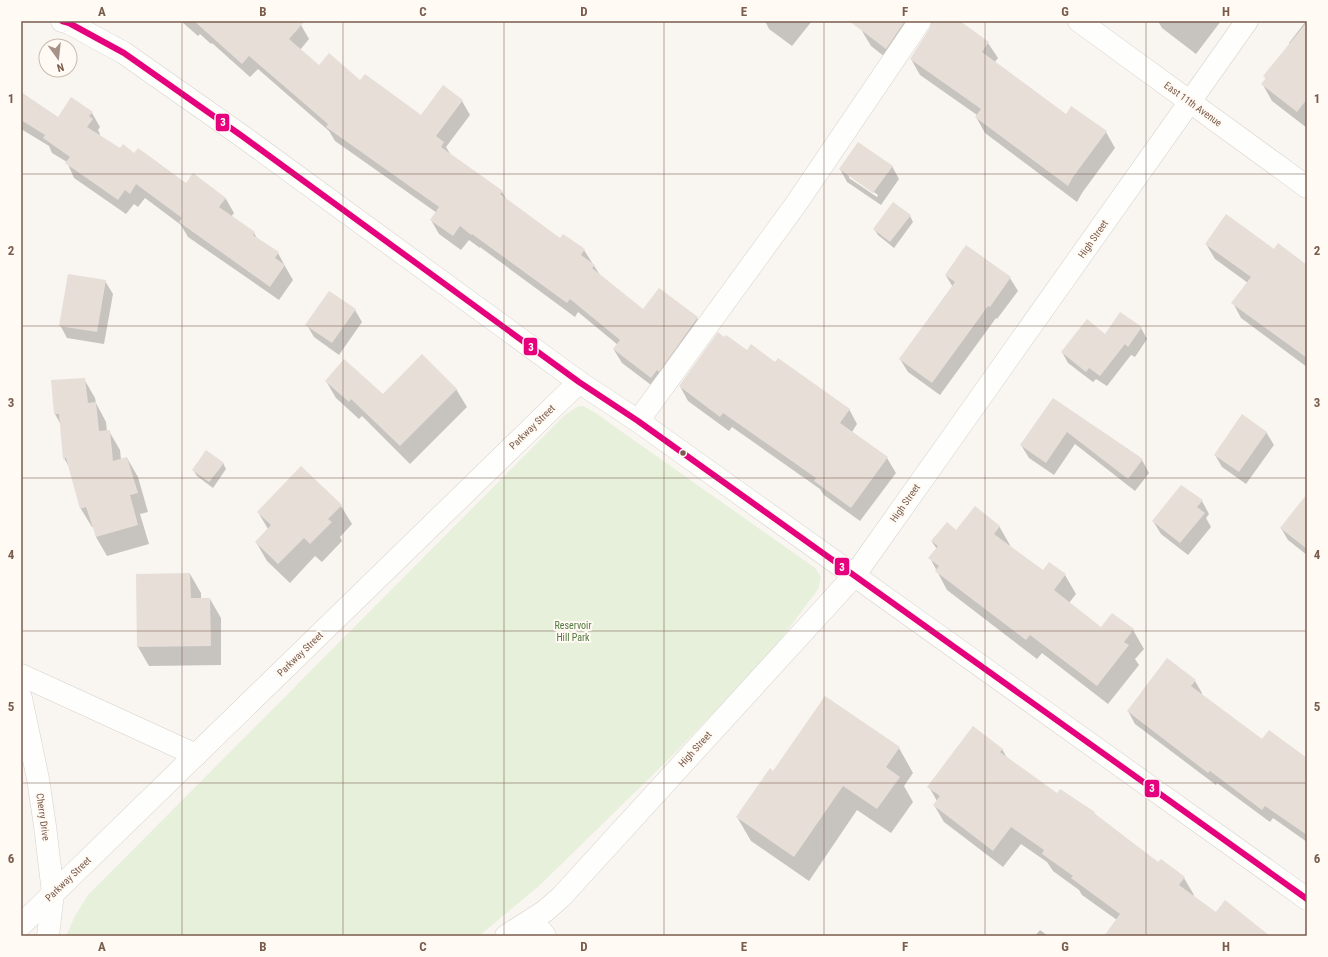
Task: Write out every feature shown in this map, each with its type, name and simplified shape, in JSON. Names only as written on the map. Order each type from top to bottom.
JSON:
[{"type":"street","points":[[62,21],[69,23],[124,53],[242,136],[579,382],[638,421],[1307,899]]},
{"type":"street","points":[[638,421],[796,204],[920,21]]},
{"type":"street","name":"East 11th Avenue","points":[[1080,21],[1307,187]]},
{"type":"street","name":"High Street","points":[[506,936],[539,928],[554,904],[854,576],[1247,21]]},
{"type":"street","name":"Parkway Street","points":[[21,925],[579,382]]},
{"type":"street","points":[[21,675],[196,755]]},
{"type":"street","name":"Cherry Drive","points":[[21,698],[29,731],[39,787],[53,893],[48,936]]},
{"type":"green space","name":"Reservoir Hill Park","points":[[583,406],[594,412],[815,568],[821,577],[818,589],[773,650],[671,757],[540,885],[479,936],[66,936],[75,916],[88,895],[565,415],[577,407]]},
{"type":"building","points":[[194,21],[305,21],[289,39],[319,65],[329,53],[360,80],[365,74],[421,115],[443,85],[463,100],[436,136],[444,142],[441,147],[503,191],[500,194],[560,238],[563,234],[585,249],[581,255],[595,265],[592,268],[643,309],[659,288],[698,317],[659,372],[657,370],[651,378],[613,349],[620,340],[570,299],[567,303],[460,226],[453,236],[430,220],[439,207],[326,127],[328,124],[249,56],[242,64]]},
{"type":"building","points":[[849,21],[905,21],[886,49]]},
{"type":"building","points":[[932,21],[960,21],[989,42],[982,52],[1066,114],[1071,106],[1107,131],[1068,186],[975,117],[981,109],[910,59],[930,28]]},
{"type":"building","points":[[1307,22],[1307,99],[1297,112],[1261,84],[1266,78],[1263,76]]},
{"type":"building","points":[[21,92],[58,117],[71,97],[93,112],[89,116],[93,119],[87,127],[120,148],[123,144],[134,153],[138,148],[186,183],[193,173],[226,198],[219,207],[255,232],[253,235],[279,252],[275,258],[285,265],[270,287],[179,222],[182,218],[136,184],[130,194],[125,190],[118,200],[65,163],[70,157],[43,138],[45,135],[21,120]]},
{"type":"building","points":[[858,142],[893,166],[873,193],[839,169]]},
{"type":"building","points":[[893,202],[911,215],[890,242],[873,229]]},
{"type":"building","points":[[1226,214],[1274,249],[1278,243],[1307,265],[1307,358],[1231,303],[1251,277],[1205,244]]},
{"type":"building","points":[[966,245],[1011,277],[932,383],[899,359],[955,282],[945,275]]},
{"type":"building","points":[[68,274],[106,280],[97,332],[59,326]]},
{"type":"building","points":[[329,291],[356,309],[332,343],[305,325]]},
{"type":"building","points":[[1120,312],[1142,327],[1128,347],[1125,344],[1100,376],[1089,368],[1086,372],[1061,352],[1087,319],[1105,334]]},
{"type":"building","points":[[718,332],[724,337],[726,335],[747,350],[751,344],[775,362],[778,358],[850,409],[840,423],[888,457],[851,508],[814,481],[816,478],[723,413],[720,417],[679,386]]},
{"type":"building","points":[[422,354],[457,389],[400,446],[351,399],[349,402],[325,381],[344,359],[383,394]]},
{"type":"building","points":[[85,378],[88,403],[96,402],[99,431],[110,430],[113,461],[127,457],[138,493],[130,495],[138,525],[96,537],[86,507],[80,509],[66,458],[63,459],[59,414],[54,414],[51,380]]},
{"type":"building","points":[[1053,398],[1143,459],[1128,479],[1067,432],[1046,463],[1020,445]]},
{"type":"building","points":[[1242,414],[1267,432],[1239,472],[1214,455]]},
{"type":"building","points":[[206,450],[224,463],[209,482],[192,470]]},
{"type":"building","points":[[301,466],[342,505],[328,519],[332,522],[310,544],[304,538],[278,564],[255,542],[271,525],[257,512]]},
{"type":"building","points":[[1181,485],[1203,500],[1197,507],[1205,513],[1180,543],[1152,521]]},
{"type":"building","points":[[1307,494],[1307,549],[1280,528]]},
{"type":"building","points":[[975,506],[1000,526],[994,534],[1043,570],[1049,562],[1066,574],[1054,590],[1101,627],[1112,613],[1134,629],[1124,642],[1129,645],[1097,686],[1030,635],[1026,640],[935,571],[939,566],[928,558],[938,546],[931,541],[947,522],[956,530]]},
{"type":"building","points":[[190,573],[191,598],[210,598],[211,646],[137,647],[136,574]]},
{"type":"building","points":[[1167,658],[1196,680],[1191,686],[1262,739],[1269,730],[1307,758],[1307,835],[1265,806],[1262,810],[1210,771],[1208,773],[1127,711]]},
{"type":"building","points":[[825,696],[900,747],[886,767],[900,777],[877,809],[843,786],[794,857],[736,817],[770,768],[773,771]]},
{"type":"building","points":[[973,726],[1003,749],[1000,752],[1057,793],[1060,789],[1095,812],[1094,813],[1158,862],[1161,859],[1185,877],[1179,885],[1216,912],[1225,900],[1270,936],[1104,936],[1120,914],[1071,878],[1073,876],[1042,854],[1044,850],[1011,827],[993,851],[933,805],[940,796],[927,787]]},
{"type":"transit line","name":"3","points":[[62,21],[69,23],[124,53],[242,136],[579,382],[638,421],[1307,899]]}]
